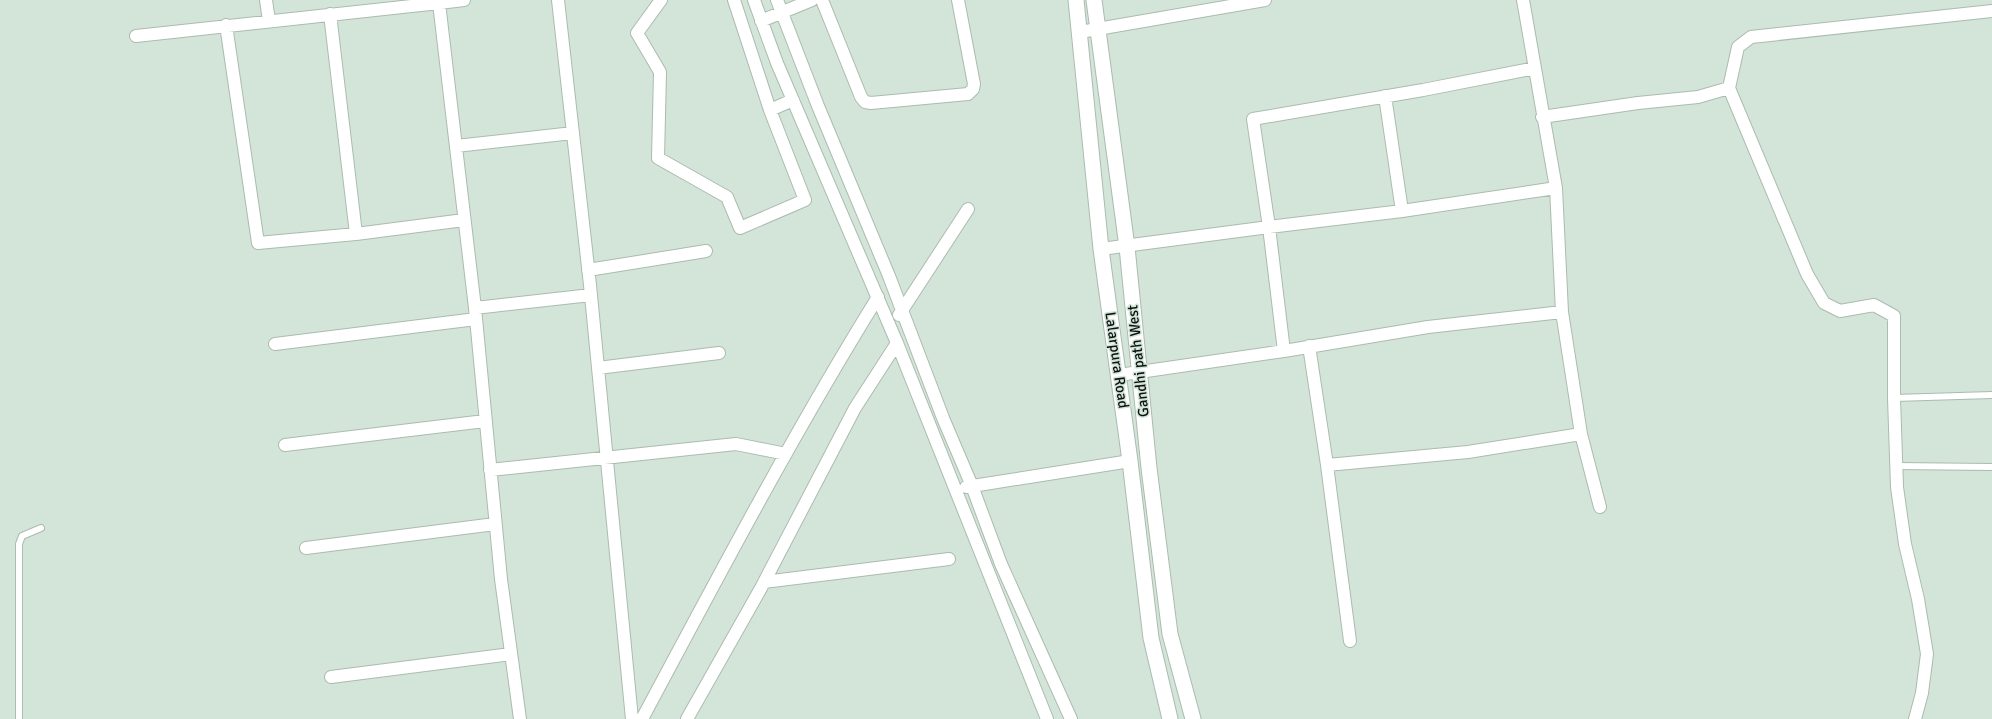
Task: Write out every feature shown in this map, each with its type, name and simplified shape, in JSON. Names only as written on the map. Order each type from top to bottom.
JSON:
[{"type":"street","points":[[266,0],[269,20]]},
{"type":"street","points":[[136,36],[269,20],[464,0]]},
{"type":"street","points":[[558,0],[591,295],[632,719]]},
{"type":"street","points":[[661,0],[637,33],[660,72],[658,158],[727,197],[740,228],[805,200],[770,110],[734,0]]},
{"type":"street","points":[[754,0],[793,100],[891,328],[1047,719]]},
{"type":"street","points":[[778,0],[902,310],[943,418],[972,486],[1001,564],[1071,719]]},
{"type":"street","points":[[762,21],[812,0]]},
{"type":"street","points":[[822,0],[862,97],[865,102],[871,103],[968,94],[973,89],[974,84],[958,0]]},
{"type":"street","name":"Lalarpura Road","points":[[1076,0],[1101,250],[1130,460],[1151,638],[1170,719]]},
{"type":"street","name":"Gandhi path West","points":[[1094,0],[1127,247],[1149,468],[1170,634],[1191,718]]},
{"type":"street","points":[[1080,32],[1265,0]]},
{"type":"street","points":[[1523,0],[1542,117],[1556,188],[1562,312],[1581,434],[1600,507]]},
{"type":"street","points":[[439,3],[476,314],[495,524],[520,719]]},
{"type":"street","points":[[1915,719],[1922,693],[1927,654],[1918,599],[1905,544],[1897,487],[1894,398],[1894,316],[1874,305],[1840,311],[1824,303],[1807,274],[1729,88],[1738,47],[1751,37],[1992,11]]},
{"type":"street","points":[[330,14],[356,234]]},
{"type":"street","points":[[226,25],[258,243],[356,234],[464,220]]},
{"type":"street","points":[[1284,351],[1270,227],[1253,119],[1535,68]]},
{"type":"street","points":[[788,87],[808,78]]},
{"type":"street","points":[[1542,117],[1638,103],[1698,97],[1729,88]]},
{"type":"street","points":[[1384,96],[1402,212]]},
{"type":"street","points":[[770,110],[793,100]]},
{"type":"street","points":[[456,146],[573,134]]},
{"type":"street","points":[[834,196],[852,188]]},
{"type":"street","points":[[1101,250],[1270,227],[1402,212],[1556,188]]},
{"type":"street","points":[[891,328],[968,209]]},
{"type":"street","points":[[588,270],[706,252]]},
{"type":"street","points":[[275,344],[591,295]]},
{"type":"street","points":[[642,719],[786,454],[842,354],[878,297]]},
{"type":"street","points":[[1119,375],[1284,351],[1428,327],[1562,312]]},
{"type":"street","points":[[687,719],[764,582],[855,408],[897,343]]},
{"type":"street","points":[[1309,346],[1327,465],[1350,641]]},
{"type":"street","points":[[598,368],[719,353]]},
{"type":"street","points":[[285,445],[485,421]]},
{"type":"street","points":[[1327,465],[1468,452],[1581,434]]},
{"type":"street","points":[[490,470],[736,444],[786,454]]},
{"type":"street","points":[[954,488],[1130,460]]},
{"type":"street","points":[[306,548],[495,524]]},
{"type":"street","points":[[764,582],[949,559]]},
{"type":"street","points":[[331,677],[511,654]]},
{"type":"lane","points":[[1894,398],[1992,395]]},
{"type":"lane","points":[[1896,466],[1992,467]]},
{"type":"lane","points":[[19,719],[19,544],[22,536],[41,528]]}]
